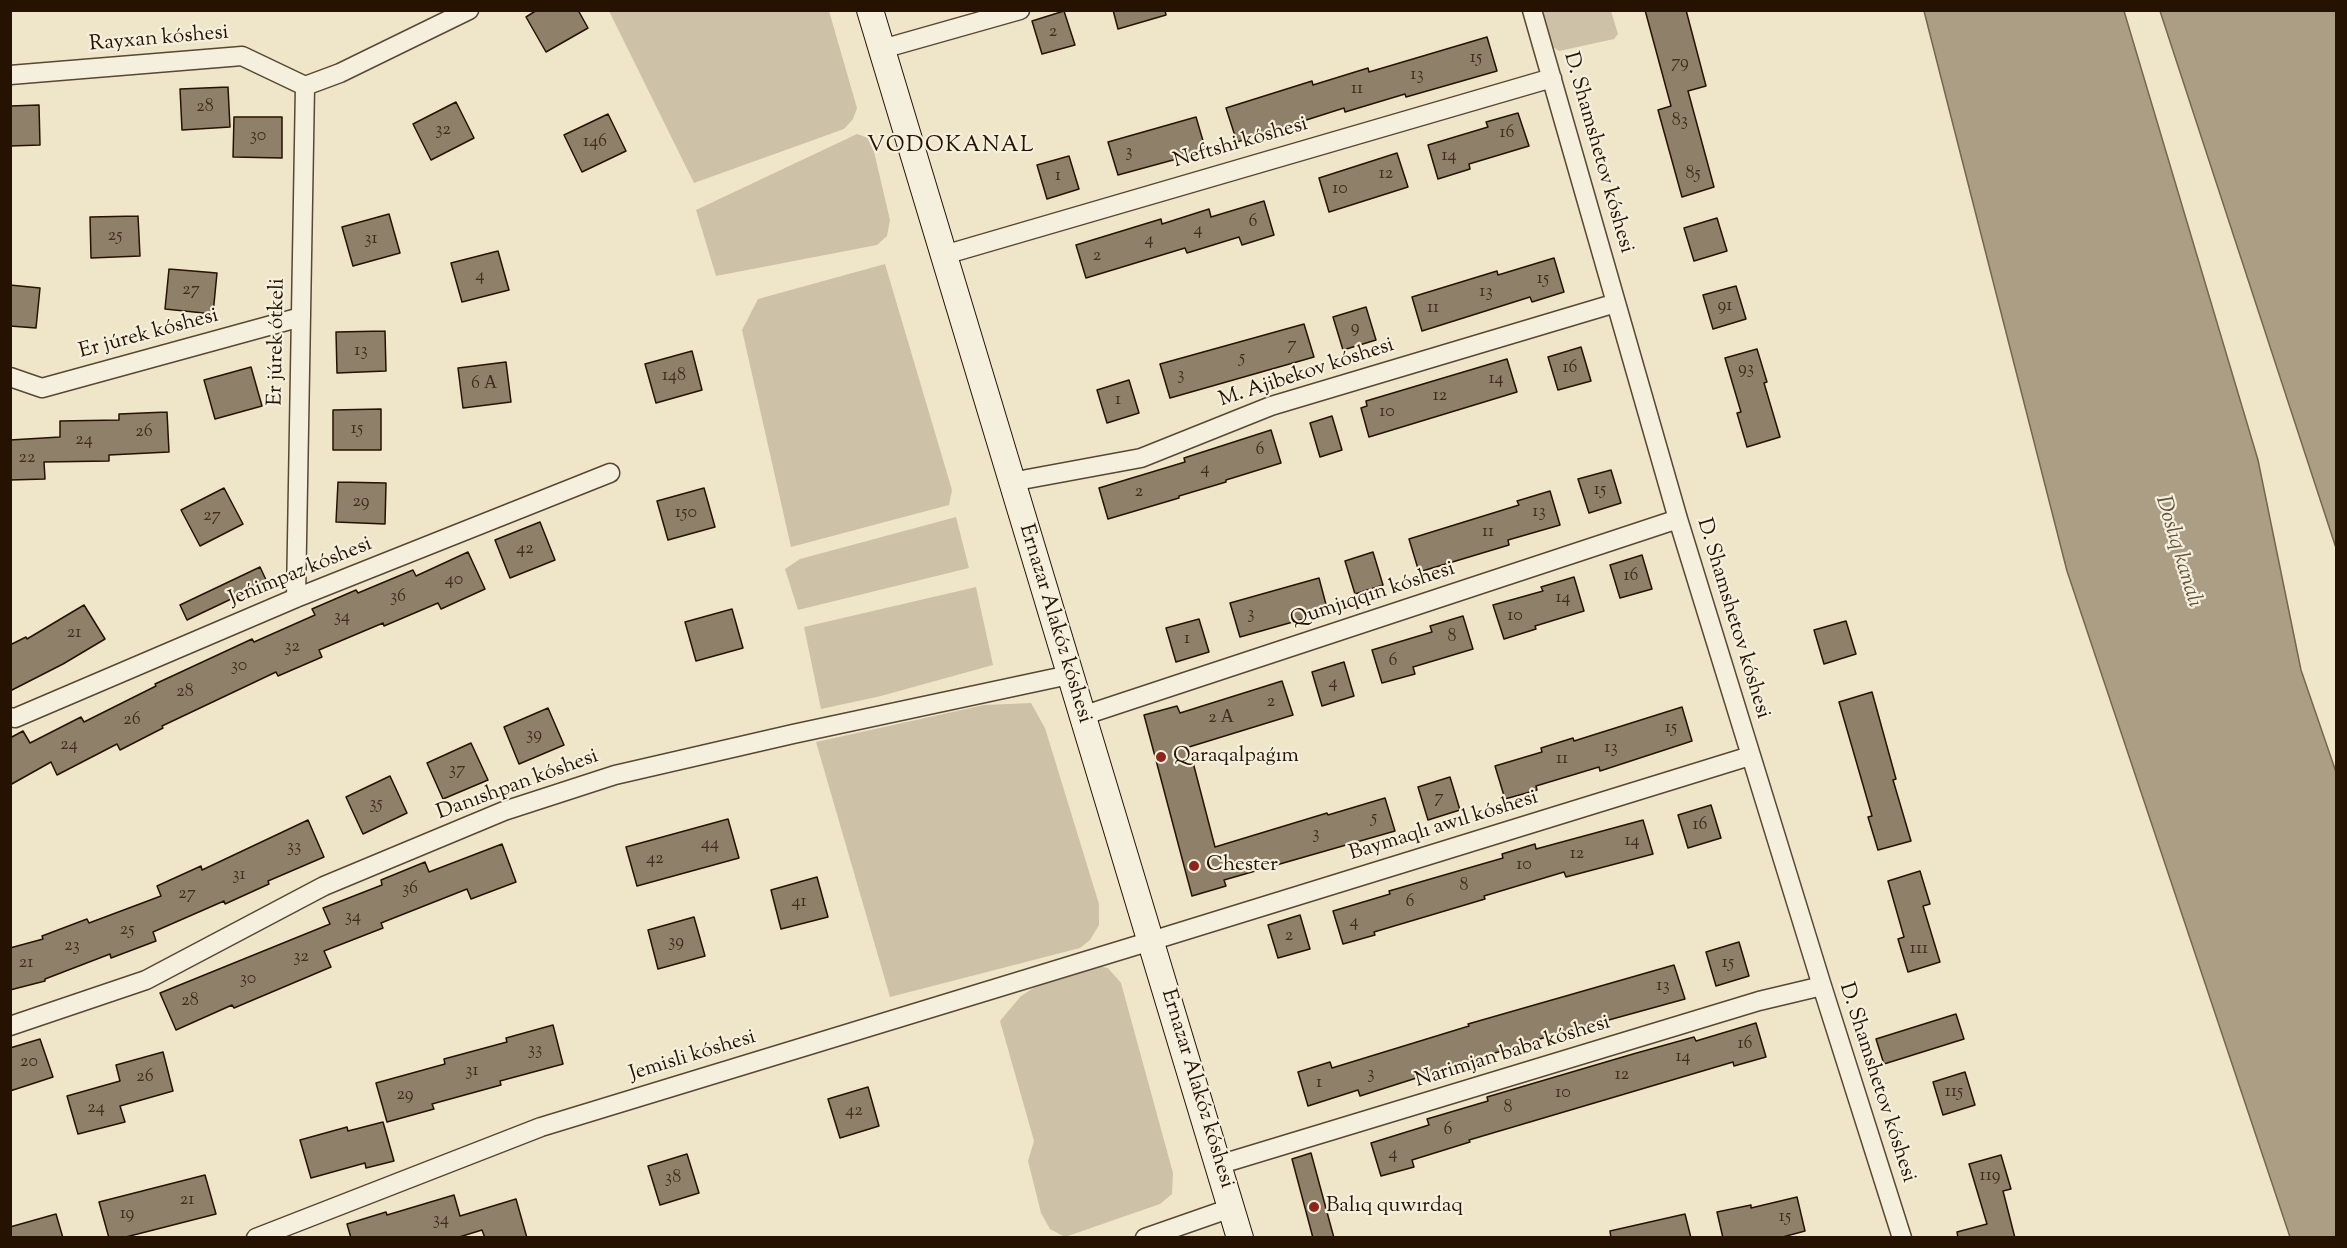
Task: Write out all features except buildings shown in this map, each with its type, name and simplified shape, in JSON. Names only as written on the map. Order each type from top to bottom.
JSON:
[{"type":"main road","name":"Ernazar Alakóz kóshesi","points":[[870,10],[1240,1238]]},
{"type":"street","points":[[305,86],[340,73],[469,10]]},
{"type":"street","points":[[882,50],[1020,10]]},
{"type":"street","name":"D. Shamshetov kóshesi","points":[[1532,10],[1678,519],[1902,1238]]},
{"type":"street","name":"Rayxan kóshesi","points":[[10,75],[242,56],[305,86]]},
{"type":"street","name":"Neftshi kóshesi","points":[[944,255],[1552,78]]},
{"type":"street","name":"Er júrek ótkeli","points":[[296,598],[305,86]]},
{"type":"street","name":"M. Ajibekov kóshesi","points":[[1011,482],[1141,458],[1271,406],[1616,303]]},
{"type":"street","name":"Er júrek kóshesi","points":[[10,377],[42,388],[301,317]]},
{"type":"street","name":"Jeńimpaz kóshesi","points":[[10,717],[15,718],[296,598],[610,473]]},
{"type":"street","name":"Qumjıqqın kóshesi","points":[[1082,716],[1678,519]]},
{"type":"street","name":"Danıshpan kóshesi","points":[[10,1026],[146,980],[324,886],[504,811],[615,775],[1069,675]]},
{"type":"street","name":"Baymaqlı awıl kóshesi","points":[[1151,941],[1750,756]]},
{"type":"street","name":"Jemisli kóshesi","points":[[256,1238],[542,1127],[1151,941]]},
{"type":"street","name":"Narimjan baba kóshesi","points":[[1218,1165],[1759,1001],[1822,986]]},
{"type":"street","points":[[1146,1238],[1231,1208]]},
{"type":"shaded area","points":[[609,11],[829,11],[857,108],[853,119],[844,129],[694,183]]},
{"type":"shaded area","points":[[1543,11],[1611,11],[1618,34],[1614,39],[1559,51],[1553,47]]},
{"type":"shaded area","points":[[857,134],[871,139],[890,220],[887,236],[877,245],[716,276],[696,210]]},
{"type":"shaded area","points":[[885,264],[952,490],[949,505],[791,547],[742,330],[758,299]]},
{"type":"shaded area","points":[[956,517],[969,568],[798,610],[785,569],[800,559]]},
{"type":"shaded area","points":[[976,587],[993,665],[881,696],[821,709],[804,627]]},
{"type":"shaded area","points":[[1031,703],[1045,728],[1099,904],[1099,925],[1090,940],[1080,948],[890,997],[816,742],[984,705]]},
{"type":"shaded area","points":[[1092,965],[1108,968],[1121,983],[1173,1173],[1172,1194],[1160,1204],[1065,1237],[1050,1229],[1041,1213],[1028,1161],[1034,1141],[1000,1021],[1021,996],[1046,980]]},
{"type":"water","name":"Doslıq kanalı","points":[[1924,11],[2124,11],[2258,460],[2301,670],[2336,772],[2336,1237],[2290,1237],[2067,571]]},
{"type":"water","points":[[2160,11],[2336,11],[2336,548]]},
{"type":"place","name":"Qaraqalpaǵım","points":[[1161,757]]},
{"type":"place","name":"Chester","points":[[1194,866]]},
{"type":"place","name":"Balıq quwırdaq","points":[[1314,1207]]},
{"type":"district","name":"VODOKANAL","points":[[951,147]]}]
